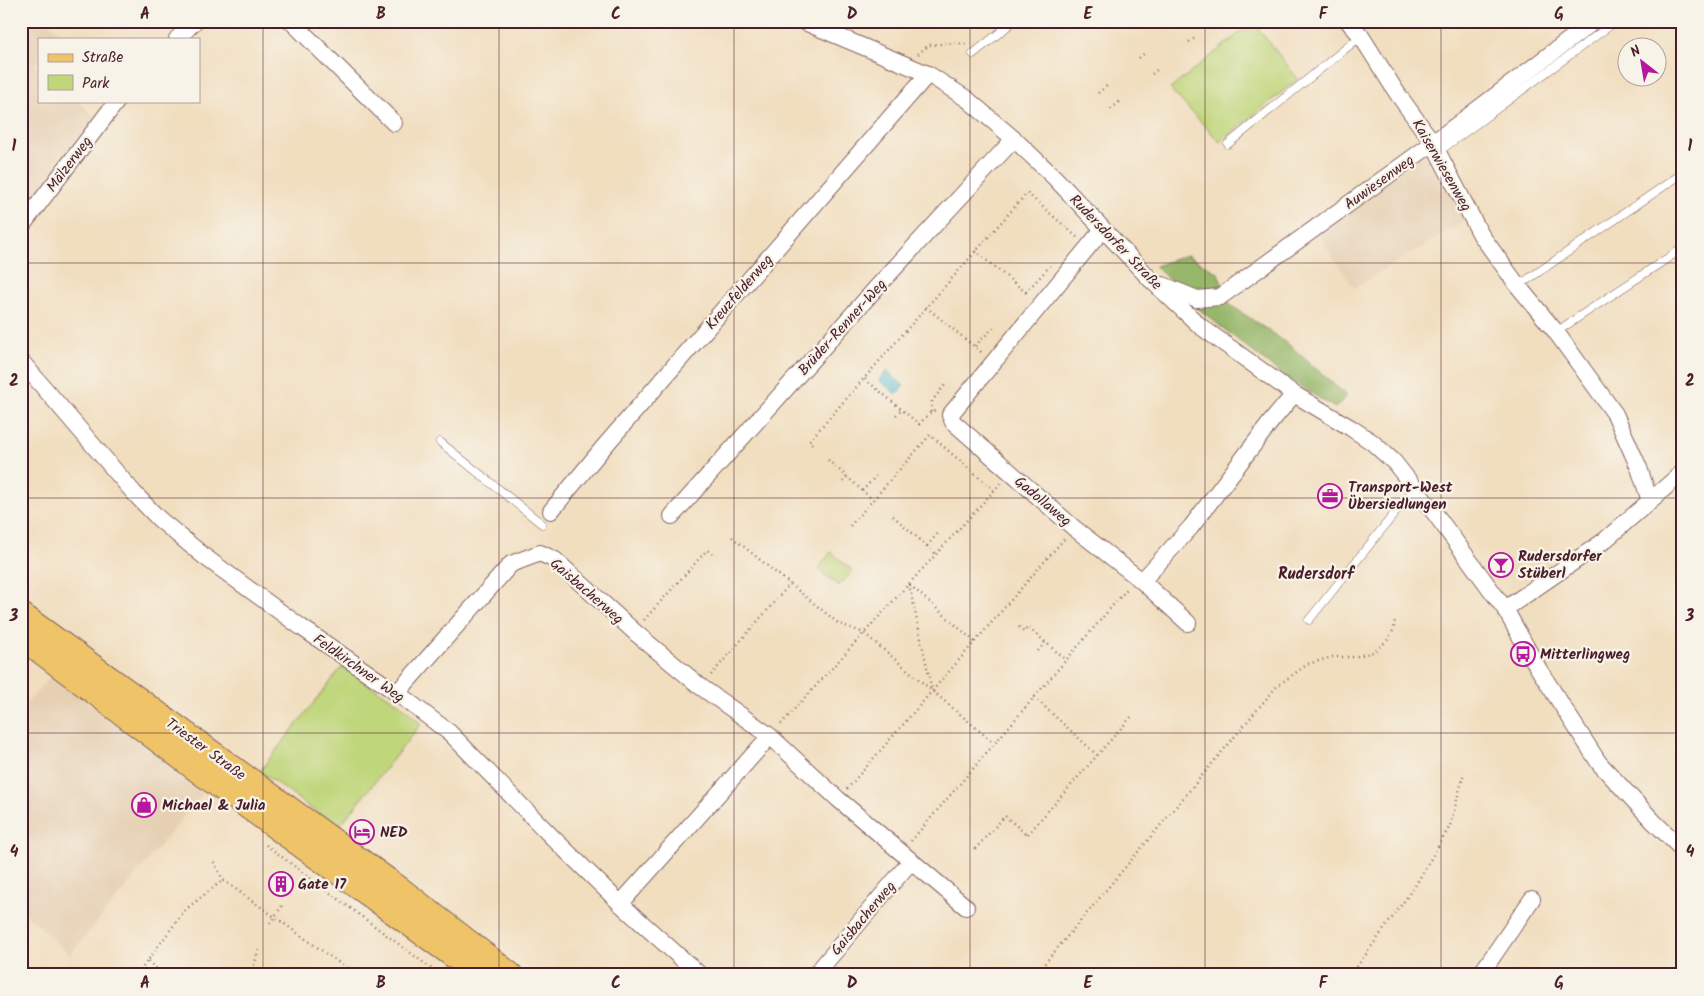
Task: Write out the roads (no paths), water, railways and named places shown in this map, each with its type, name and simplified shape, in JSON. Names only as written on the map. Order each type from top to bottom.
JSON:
[{"type":"main road","name":"Triester Straße","points":[[21,615],[399,890],[495,973]]},
{"type":"main road","name":"Triester Straße","points":[[21,636],[202,773],[495,973]]},
{"type":"street","points":[[178,38],[195,21]]},
{"type":"street","points":[[291,21],[394,123]]},
{"type":"street","name":"Rudersdorfer Straße","points":[[802,21],[928,74],[968,99],[1055,178],[1151,280],[1200,326],[1294,394],[1372,442],[1394,462],[1505,609],[1538,668],[1598,763],[1683,850]]},
{"type":"street","name":"Kaiserwiesenweg","points":[[1348,21],[1435,147],[1482,235],[1518,286],[1556,332],[1615,414],[1639,468],[1650,501]]},
{"type":"street","name":"Auwiesenweg","points":[[1151,280],[1196,299],[1220,297],[1435,147],[1594,21]]},
{"type":"street","name":"Kreuzfelderweg","points":[[546,518],[602,449],[928,74]]},
{"type":"street","name":"Mälzerweg","points":[[21,227],[115,102]]},
{"type":"street","name":"Brüder-Renner-Weg","points":[[672,516],[877,287],[1014,139]]},
{"type":"street","name":"Gadollaweg","points":[[1103,230],[951,413],[950,417],[953,422],[1010,473],[1074,528],[1142,581],[1188,623]]},
{"type":"street","name":"Feldkirchner Weg","points":[[21,361],[134,493],[159,519],[205,557],[450,733],[546,832],[620,904],[700,975]]},
{"type":"street","points":[[1142,581],[1190,527],[1294,394]]},
{"type":"street","points":[[1505,609],[1604,541],[1683,472]]},
{"type":"street","name":"Gaisbacherweg","points":[[396,693],[511,564],[540,553],[555,560],[634,632],[701,687],[770,736],[838,800],[966,906]]},
{"type":"street","points":[[620,904],[770,736]]},
{"type":"street","name":"Gaisbacherweg","points":[[815,975],[906,856]]},
{"type":"street","points":[[1480,975],[1532,899]]},
{"type":"lane","points":[[974,54],[1014,21]]},
{"type":"lane","name":"Auwiesenweg","points":[[1435,147],[1616,21]]},
{"type":"lane","points":[[1228,144],[1360,36]]},
{"type":"lane","points":[[1518,286],[1683,174]]},
{"type":"lane","points":[[1556,332],[1683,248]]},
{"type":"lane","points":[[440,442],[546,518]]},
{"type":"lane","points":[[1309,620],[1415,488]]},
{"type":"water","points":[[887,371],[904,386],[896,394],[879,380]]},
{"type":"place","name":"Transport-West Übersiedlungen","points":[[1330,496]]},
{"type":"place","name":"Rudersdorfer Stüberl","points":[[1501,565]]},
{"type":"place","name":"Mitterlingweg","points":[[1523,654]]},
{"type":"place","name":"Michael & Julia","points":[[144,805]]},
{"type":"place","name":"NED","points":[[362,832]]},
{"type":"place","name":"Gate 17","points":[[281,884]]},
{"type":"district","name":"Rudersdorf","points":[[1316,573]]}]
